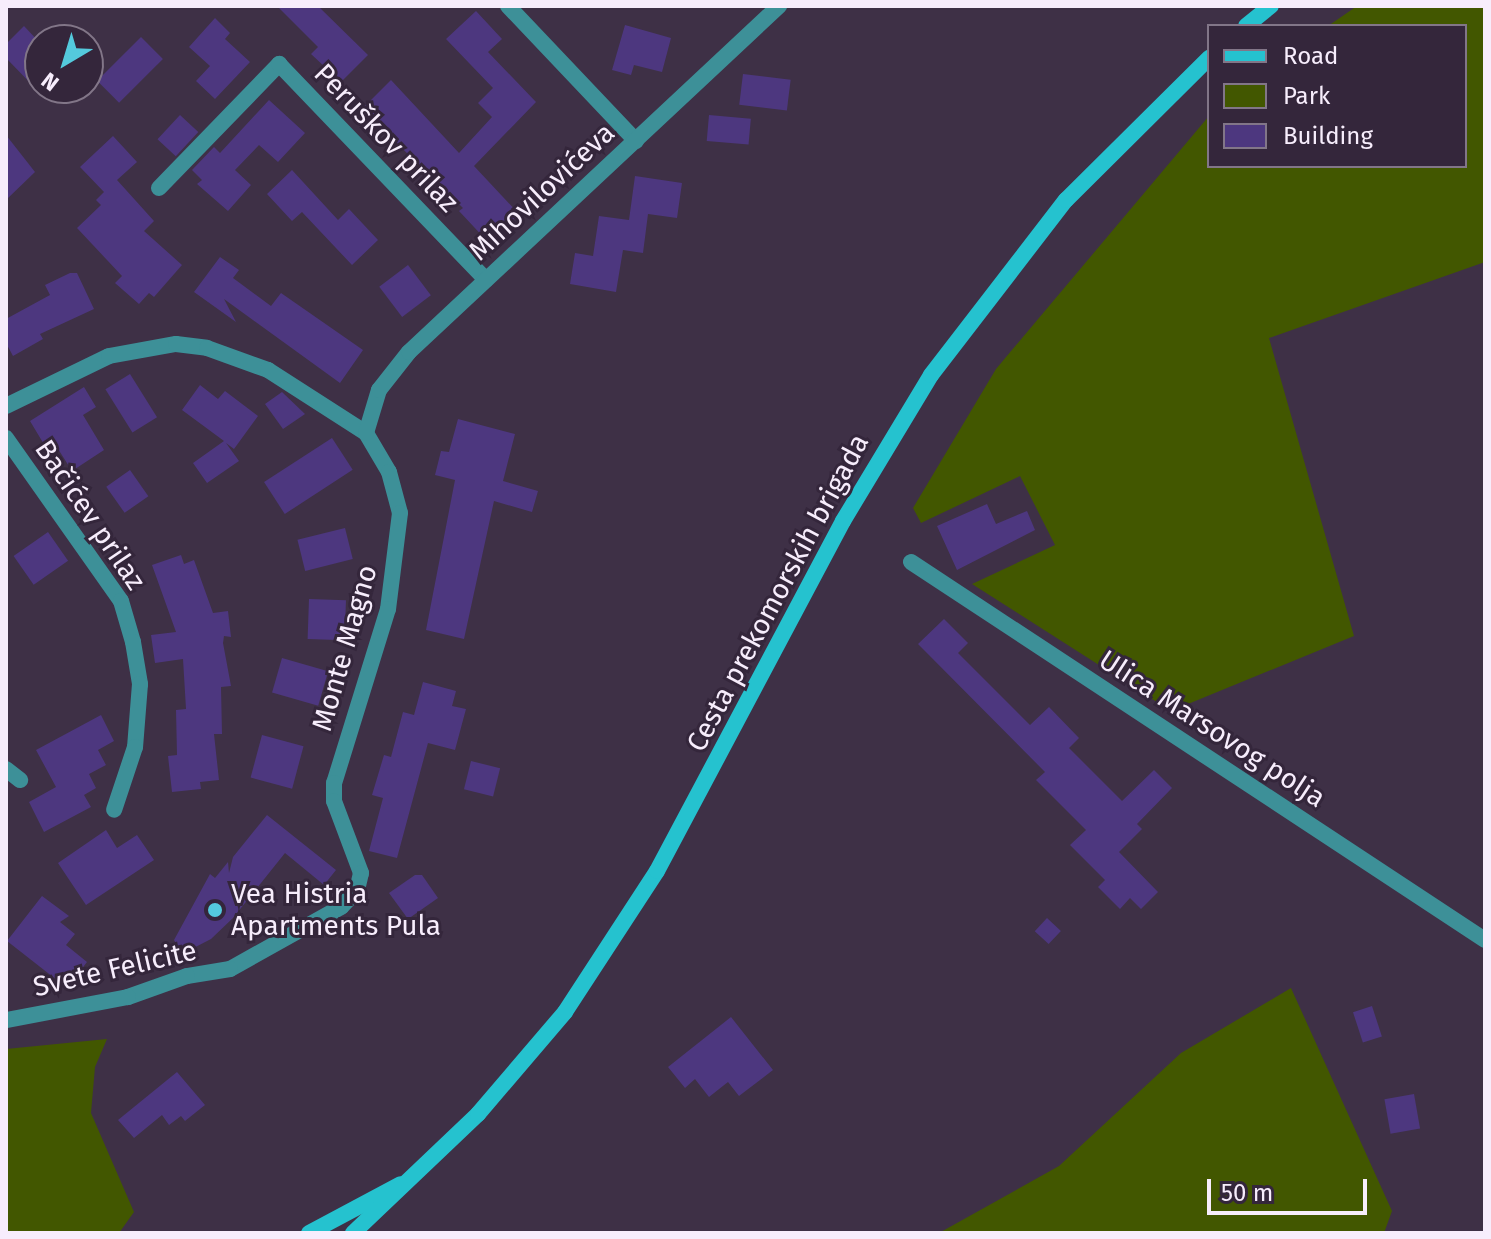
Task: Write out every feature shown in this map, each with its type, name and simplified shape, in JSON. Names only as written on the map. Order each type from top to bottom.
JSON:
[{"type":"main road","points":[[1248,24],[1271,6]]},
{"type":"main road","name":"Cesta prekomorskih brigada","points":[[353,1233],[420,1174],[540,1044],[617,936],[701,791],[843,521],[961,332],[1101,161],[1207,60]]},
{"type":"main road","name":"Cesta prekomorskih brigada","points":[[309,1233],[420,1174]]},
{"type":"street","points":[[508,6],[636,141]]},
{"type":"street","name":"Mihovilovićeva","points":[[366,433],[387,380],[409,352],[779,6]]},
{"type":"street","name":"Peruškov prilaz","points":[[159,188],[279,64],[486,280]]},
{"type":"street","name":"Monte Magno","points":[[6,406],[109,356],[176,344],[238,357],[268,370],[366,433],[389,472],[400,513],[388,609],[334,783],[334,801],[361,873],[357,890]]},
{"type":"street","name":"Bačićev prilaz","points":[[6,438],[121,601],[133,642],[140,684],[135,747],[114,810]]},
{"type":"street","name":"Ulica Marsovog polja","points":[[911,562],[1485,940]]},
{"type":"street","points":[[6,769],[20,780]]},
{"type":"street","name":"Svete Felicite","points":[[6,1020],[128,997],[187,976],[230,969],[341,907],[357,890]]},
{"type":"green space","points":[[1357,6],[1485,6],[1485,262],[1269,338],[1354,636],[1171,711],[972,584],[1055,545],[1020,476],[921,523],[913,508],[996,369],[1207,118],[1207,168],[1467,168],[1467,24],[1331,24]]},
{"type":"green space","points":[[1291,988],[1392,1211],[1384,1233],[939,1233],[1059,1166],[1181,1053]]},
{"type":"green space","points":[[107,1039],[95,1067],[91,1113],[134,1212],[119,1233],[6,1233],[6,1049]]},
{"type":"building","points":[[277,6],[318,6],[368,55],[341,82],[311,54],[318,47]]},
{"type":"building","points":[[476,11],[502,39],[488,52],[536,102],[474,166],[519,214],[488,242],[459,211],[463,208],[362,109],[391,80],[459,153],[492,117],[478,103],[493,88],[446,39]]},
{"type":"building","points":[[215,18],[230,33],[225,39],[250,62],[215,99],[196,81],[210,66],[189,47]]},
{"type":"building","points":[[625,25],[671,38],[662,72],[634,65],[631,75],[612,70]]},
{"type":"building","points":[[24,26],[24,77],[6,58],[6,44]]},
{"type":"building","points":[[141,37],[163,59],[119,103],[104,88],[104,74]]},
{"type":"building","points":[[743,74],[791,80],[787,111],[739,105]]},
{"type":"building","points":[[269,100],[305,133],[278,162],[259,145],[235,170],[251,185],[228,211],[197,184],[202,180],[192,170],[214,147],[220,153]]},
{"type":"building","points":[[180,115],[198,132],[176,156],[157,139]]},
{"type":"building","points":[[709,115],[751,119],[749,145],[707,141]]},
{"type":"building","points":[[6,135],[35,172],[6,200]]},
{"type":"building","points":[[113,136],[137,162],[117,180],[154,221],[144,231],[182,265],[154,297],[149,293],[139,304],[115,283],[122,276],[77,228],[101,205],[96,200],[104,192],[80,167]]},
{"type":"building","points":[[292,170],[338,220],[349,209],[378,240],[352,265],[302,212],[292,221],[267,194]]},
{"type":"building","points":[[635,176],[682,183],[677,218],[648,214],[643,253],[623,250],[616,292],[570,284],[575,253],[593,256],[599,216],[629,220]]},
{"type":"building","points":[[220,257],[239,270],[233,278],[271,306],[281,293],[363,350],[340,383],[224,299],[236,322],[194,292]]},
{"type":"building","points":[[408,265],[431,295],[402,317],[379,287]]},
{"type":"building","points":[[70,273],[77,273],[94,309],[40,334],[43,339],[13,356],[6,343],[6,319],[50,295],[45,285]]},
{"type":"building","points":[[130,374],[157,417],[132,433],[105,389]]},
{"type":"building","points":[[200,385],[218,399],[225,391],[258,416],[234,449],[226,443],[239,461],[207,483],[193,463],[224,441],[182,410]]},
{"type":"building","points":[[84,387],[96,407],[83,415],[104,450],[72,471],[53,441],[45,446],[30,421]]},
{"type":"building","points":[[282,392],[305,414],[283,429],[265,404]]},
{"type":"building","points":[[458,419],[515,434],[503,481],[538,491],[532,512],[494,501],[464,639],[426,630],[455,480],[435,475],[441,451],[449,452]]},
{"type":"building","points":[[332,438],[353,470],[285,514],[264,482]]},
{"type":"building","points":[[130,470],[148,496],[125,513],[106,487]]},
{"type":"building","points":[[987,504],[996,524],[1027,511],[1035,530],[957,570],[937,526]]},
{"type":"building","points":[[345,528],[353,559],[305,571],[297,540]]},
{"type":"building","points":[[48,532],[68,561],[34,585],[14,556]]},
{"type":"building","points":[[181,555],[184,564],[194,560],[213,613],[228,611],[231,637],[224,636],[223,643],[231,686],[221,687],[222,734],[214,734],[219,780],[200,782],[201,789],[172,792],[168,756],[177,755],[176,710],[186,709],[183,659],[155,663],[151,635],[176,632],[152,565]]},
{"type":"building","points":[[309,599],[346,600],[345,640],[308,639]]},
{"type":"building","points":[[944,619],[968,643],[958,653],[1030,725],[1049,707],[1079,738],[1069,748],[1122,801],[1154,770],[1172,788],[1137,824],[1142,829],[1119,852],[1158,892],[1141,909],[1130,898],[1120,909],[1098,887],[1105,880],[1070,845],[1086,830],[1036,780],[1045,772],[918,644]]},
{"type":"building","points":[[282,658],[328,671],[318,706],[272,693]]},
{"type":"building","points":[[423,682],[456,691],[452,706],[466,709],[455,750],[428,743],[397,858],[369,851],[383,798],[372,795],[384,755],[391,757],[403,712],[414,715]]},
{"type":"building","points":[[101,715],[114,741],[98,750],[106,765],[89,774],[96,788],[84,795],[91,807],[44,832],[29,802],[56,787],[36,750]]},
{"type":"building","points":[[262,735],[304,746],[292,789],[251,778]]},
{"type":"building","points":[[471,761],[500,768],[493,796],[464,789]]},
{"type":"building","points":[[267,815],[336,870],[324,885],[285,853],[233,918],[211,939],[182,954],[174,940],[210,874],[215,878],[228,862],[229,873],[233,857]]},
{"type":"building","points":[[106,830],[117,848],[137,835],[154,860],[86,905],[58,863]]},
{"type":"building","points":[[415,875],[422,875],[438,898],[408,919],[389,893]]},
{"type":"building","points":[[42,896],[69,916],[60,922],[75,934],[66,945],[87,962],[67,988],[7,941]]},
{"type":"building","points":[[1047,918],[1061,931],[1049,944],[1035,931]]},
{"type":"building","points":[[1372,1006],[1382,1036],[1363,1043],[1353,1012]]},
{"type":"building","points":[[731,1017],[773,1070],[739,1096],[728,1082],[709,1097],[695,1079],[685,1088],[668,1067]]},
{"type":"building","points":[[177,1072],[205,1105],[185,1121],[181,1116],[169,1125],[162,1115],[134,1138],[118,1120]]},
{"type":"building","points":[[1414,1094],[1420,1128],[1391,1134],[1384,1099]]},
{"type":"place","name":"Vea Histria Apartments Pula","points":[[215,910]]}]
